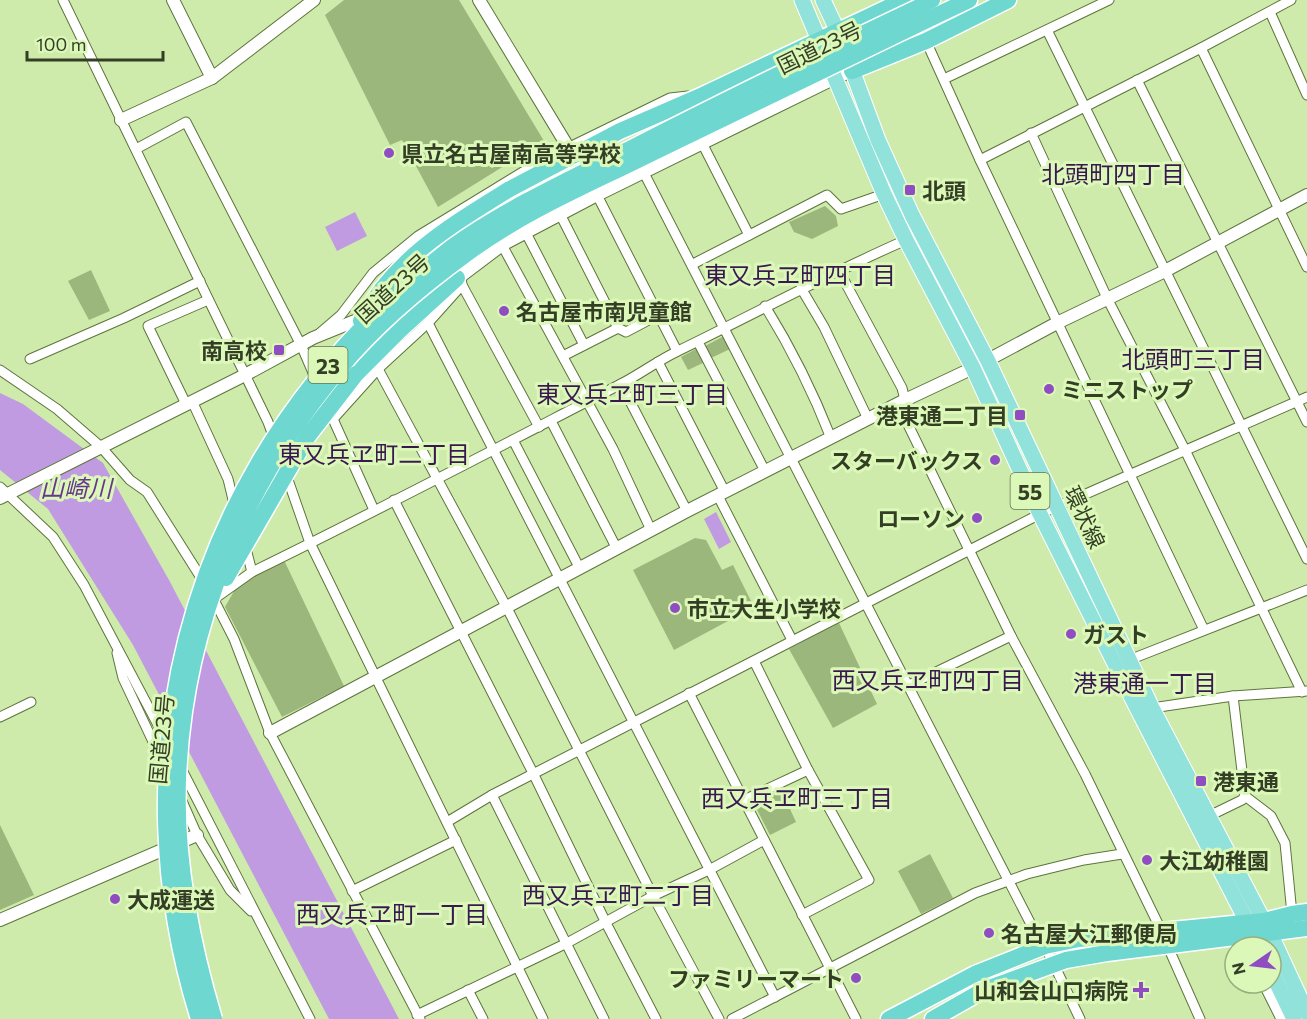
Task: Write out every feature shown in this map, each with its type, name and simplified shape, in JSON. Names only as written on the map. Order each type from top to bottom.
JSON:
[{"type":"highway","points":[[354,335],[373,299],[425,244],[508,190],[620,131],[904,0]]},
{"type":"highway","name":"国道23号","points":[[200,1019],[182,948],[172,892],[166,833],[169,733],[177,676],[191,621],[216,547],[240,495],[277,430],[326,366],[354,335],[402,289],[453,247],[512,210],[752,87],[932,0]]},
{"type":"highway","name":"国道23号","points":[[214,1019],[192,936],[179,830],[178,782],[189,683],[212,600],[234,538],[260,486],[296,426],[341,367],[381,324],[418,291],[471,250],[548,204],[969,0]]},
{"type":"highway","points":[[852,71],[926,41],[1008,0]]},
{"type":"highway","points":[[212,600],[237,562],[308,436],[356,374],[400,330],[460,280]]},
{"type":"highway","points":[[1255,935],[1299,913]]},
{"type":"highway","points":[[889,1019],[975,974],[1045,946],[1079,939],[1161,930],[1255,935],[1307,928]]},
{"type":"highway","points":[[933,1019],[984,990],[1066,960],[1223,939]]},
{"type":"main road","name":"環状線","points":[[802,0],[884,194],[906,240],[973,368],[1040,514],[1255,935]]},
{"type":"main road","name":"環状線","points":[[823,0],[878,140],[912,214],[988,361],[1152,708],[1209,816],[1255,935]]},
{"type":"main road","name":"環状線","points":[[1283,977],[1307,1013]]},
{"type":"main road","name":"環状線","points":[[1283,985],[1294,1019]]},
{"type":"street","points":[[63,0],[268,422],[310,543],[543,1019]]},
{"type":"street","points":[[173,0],[212,78]]},
{"type":"street","points":[[121,120],[212,78],[314,0]]},
{"type":"street","points":[[479,0],[568,147]]},
{"type":"street","points":[[944,80],[1109,0]]},
{"type":"street","points":[[980,160],[1291,0]]},
{"type":"street","points":[[1270,12],[1307,95]]},
{"type":"street","points":[[1047,30],[1307,559]]},
{"type":"street","points":[[926,41],[980,160],[1204,630]]},
{"type":"street","points":[[1201,48],[1307,267]]},
{"type":"street","points":[[333,419],[378,369],[428,323],[460,280],[502,245],[702,142],[852,71]]},
{"type":"street","points":[[1137,80],[1307,422]]},
{"type":"street","points":[[313,338],[341,315],[373,273],[417,236],[539,162],[568,147],[670,98],[704,94]]},
{"type":"street","points":[[136,149],[186,122],[301,345],[374,510]]},
{"type":"street","points":[[1031,133],[1108,300],[1304,691],[1233,696],[1152,708]]},
{"type":"street","points":[[702,142],[749,235]]},
{"type":"street","points":[[644,173],[693,264],[1037,936],[1045,946],[1080,1019]]},
{"type":"street","points":[[693,264],[827,195],[841,209],[884,194]]},
{"type":"street","points":[[597,195],[677,351]]},
{"type":"street","points":[[270,733],[461,633],[579,567],[901,402],[988,361],[1057,323],[1165,271],[1307,195]]},
{"type":"street","points":[[560,214],[618,328],[626,332],[660,314]]},
{"type":"street","points":[[526,233],[584,345]]},
{"type":"street","points":[[212,600],[252,572],[551,421],[677,351],[838,269],[906,240]]},
{"type":"street","points":[[502,245],[588,400],[651,530]]},
{"type":"street","points":[[838,269],[902,388],[901,402],[1011,636],[1085,774],[1161,930]]},
{"type":"street","points":[[310,1019],[84,585],[53,537],[6,493],[245,375],[313,338],[460,280]]},
{"type":"street","points":[[460,280],[539,427]]},
{"type":"street","points":[[30,359],[124,318],[200,281]]},
{"type":"street","points":[[801,288],[824,327],[868,419]]},
{"type":"street","points":[[208,300],[147,326],[228,479],[252,572]]},
{"type":"street","points":[[765,306],[819,407],[831,438]]},
{"type":"street","points":[[428,323],[775,997]]},
{"type":"street","points":[[563,356],[618,328]]},
{"type":"street","points":[[698,342],[765,471]]},
{"type":"street","points":[[658,362],[792,640]]},
{"type":"street","points":[[378,369],[507,608],[653,896],[719,1019]]},
{"type":"street","points":[[0,370],[57,409],[130,480],[147,492],[191,559],[228,628],[270,733],[418,1017],[468,990],[567,943],[653,896],[709,870],[764,840]]},
{"type":"street","points":[[621,384],[687,511]]},
{"type":"street","points":[[447,822],[492,795],[580,749],[1040,514],[1307,397]]},
{"type":"street","points":[[551,421],[617,549]]},
{"type":"street","points":[[513,440],[579,567]]},
{"type":"street","points":[[394,500],[656,1019]]},
{"type":"street","points":[[1129,660],[1307,590]]},
{"type":"street","points":[[909,685],[1011,636]]},
{"type":"street","points":[[114,639],[123,678],[197,835],[230,890],[259,919]]},
{"type":"street","points":[[754,661],[808,770],[869,880],[802,915]]},
{"type":"street","points":[[690,693],[856,1019]]},
{"type":"street","points":[[1233,696],[1245,796],[1271,816],[1285,843],[1299,913]]},
{"type":"street","points":[[0,717],[31,702]]},
{"type":"street","points":[[744,800],[808,770]]},
{"type":"street","points":[[492,795],[604,1019]]},
{"type":"street","points":[[1209,816],[1242,800],[1245,796]]},
{"type":"street","points":[[0,920],[197,835]]},
{"type":"street","points":[[352,891],[456,840]]},
{"type":"street","points":[[732,1019],[975,893],[1010,880],[1084,860],[1122,854]]},
{"type":"street","points":[[1168,947],[1200,1019]]},
{"type":"street","points":[[468,990],[483,1019]]},
{"type":"street","points":[[1269,995],[1281,1019]]},
{"type":"green space","points":[[344,0],[459,0],[544,141],[438,207],[402,140],[390,145],[325,15]]},
{"type":"green space","points":[[825,206],[836,216],[838,226],[812,239],[794,232],[789,222]]},
{"type":"green space","points":[[91,270],[110,311],[89,320],[68,281]]},
{"type":"green space","points":[[724,336],[730,349],[711,358],[705,346]]},
{"type":"green space","points":[[696,349],[700,351],[705,362],[688,370],[681,357]]},
{"type":"green space","points":[[695,538],[706,540],[722,570],[733,565],[754,607],[674,650],[633,570]]},
{"type":"green space","points":[[283,558],[344,686],[282,717],[225,607],[237,586]]},
{"type":"green space","points":[[839,623],[877,704],[833,728],[789,649]]},
{"type":"green space","points":[[779,785],[796,822],[770,835],[751,798]]},
{"type":"green space","points":[[0,825],[34,895],[0,910]]},
{"type":"green space","points":[[930,854],[953,898],[921,914],[898,871]]},
{"type":"water","points":[[355,212],[367,236],[337,251],[325,227]]},
{"type":"water","name":"山崎川","points":[[0,393],[23,404],[103,463],[169,580],[399,1019],[329,1019],[133,645],[48,509],[0,470]]},
{"type":"water","points":[[716,512],[731,542],[719,549],[704,519]]},
{"type":"place","name":"県立名古屋南高等学校","points":[[389,153]]},
{"type":"place","name":"北頭","points":[[910,190]]},
{"type":"place","name":"名古屋市南児童館","points":[[504,311]]},
{"type":"place","name":"南高校","points":[[279,350]]},
{"type":"place","name":"ミニストップ","points":[[1049,389]]},
{"type":"place","name":"港東通二丁目","points":[[1020,415]]},
{"type":"place","name":"スターバックス","points":[[995,460]]},
{"type":"place","name":"ローソン","points":[[977,518]]},
{"type":"place","name":"市立大生小学校","points":[[675,608]]},
{"type":"place","name":"ガスト","points":[[1071,634]]},
{"type":"place","name":"港東通","points":[[1201,781]]},
{"type":"place","name":"大江幼稚園","points":[[1147,860]]},
{"type":"place","name":"大成運送","points":[[115,899]]},
{"type":"place","name":"名古屋大江郵便局","points":[[989,933]]},
{"type":"place","name":"ファミリーマート","points":[[856,978]]},
{"type":"place","name":"山和会山口病院","points":[[1141,990]]},
{"type":"district","name":"北頭町四丁目","points":[[1113,173]]},
{"type":"district","name":"東又兵ヱ町四丁目","points":[[800,274]]},
{"type":"district","name":"北頭町三丁目","points":[[1193,358]]},
{"type":"district","name":"東又兵ヱ町三丁目","points":[[632,393]]},
{"type":"district","name":"東又兵ヱ町二丁目","points":[[374,453]]},
{"type":"district","name":"西又兵ヱ町四丁目","points":[[928,679]]},
{"type":"district","name":"港東通一丁目","points":[[1145,682]]},
{"type":"district","name":"西又兵ヱ町三丁目","points":[[797,797]]},
{"type":"district","name":"西又兵ヱ町二丁目","points":[[618,894]]},
{"type":"district","name":"西又兵ヱ町一丁目","points":[[392,913]]}]
